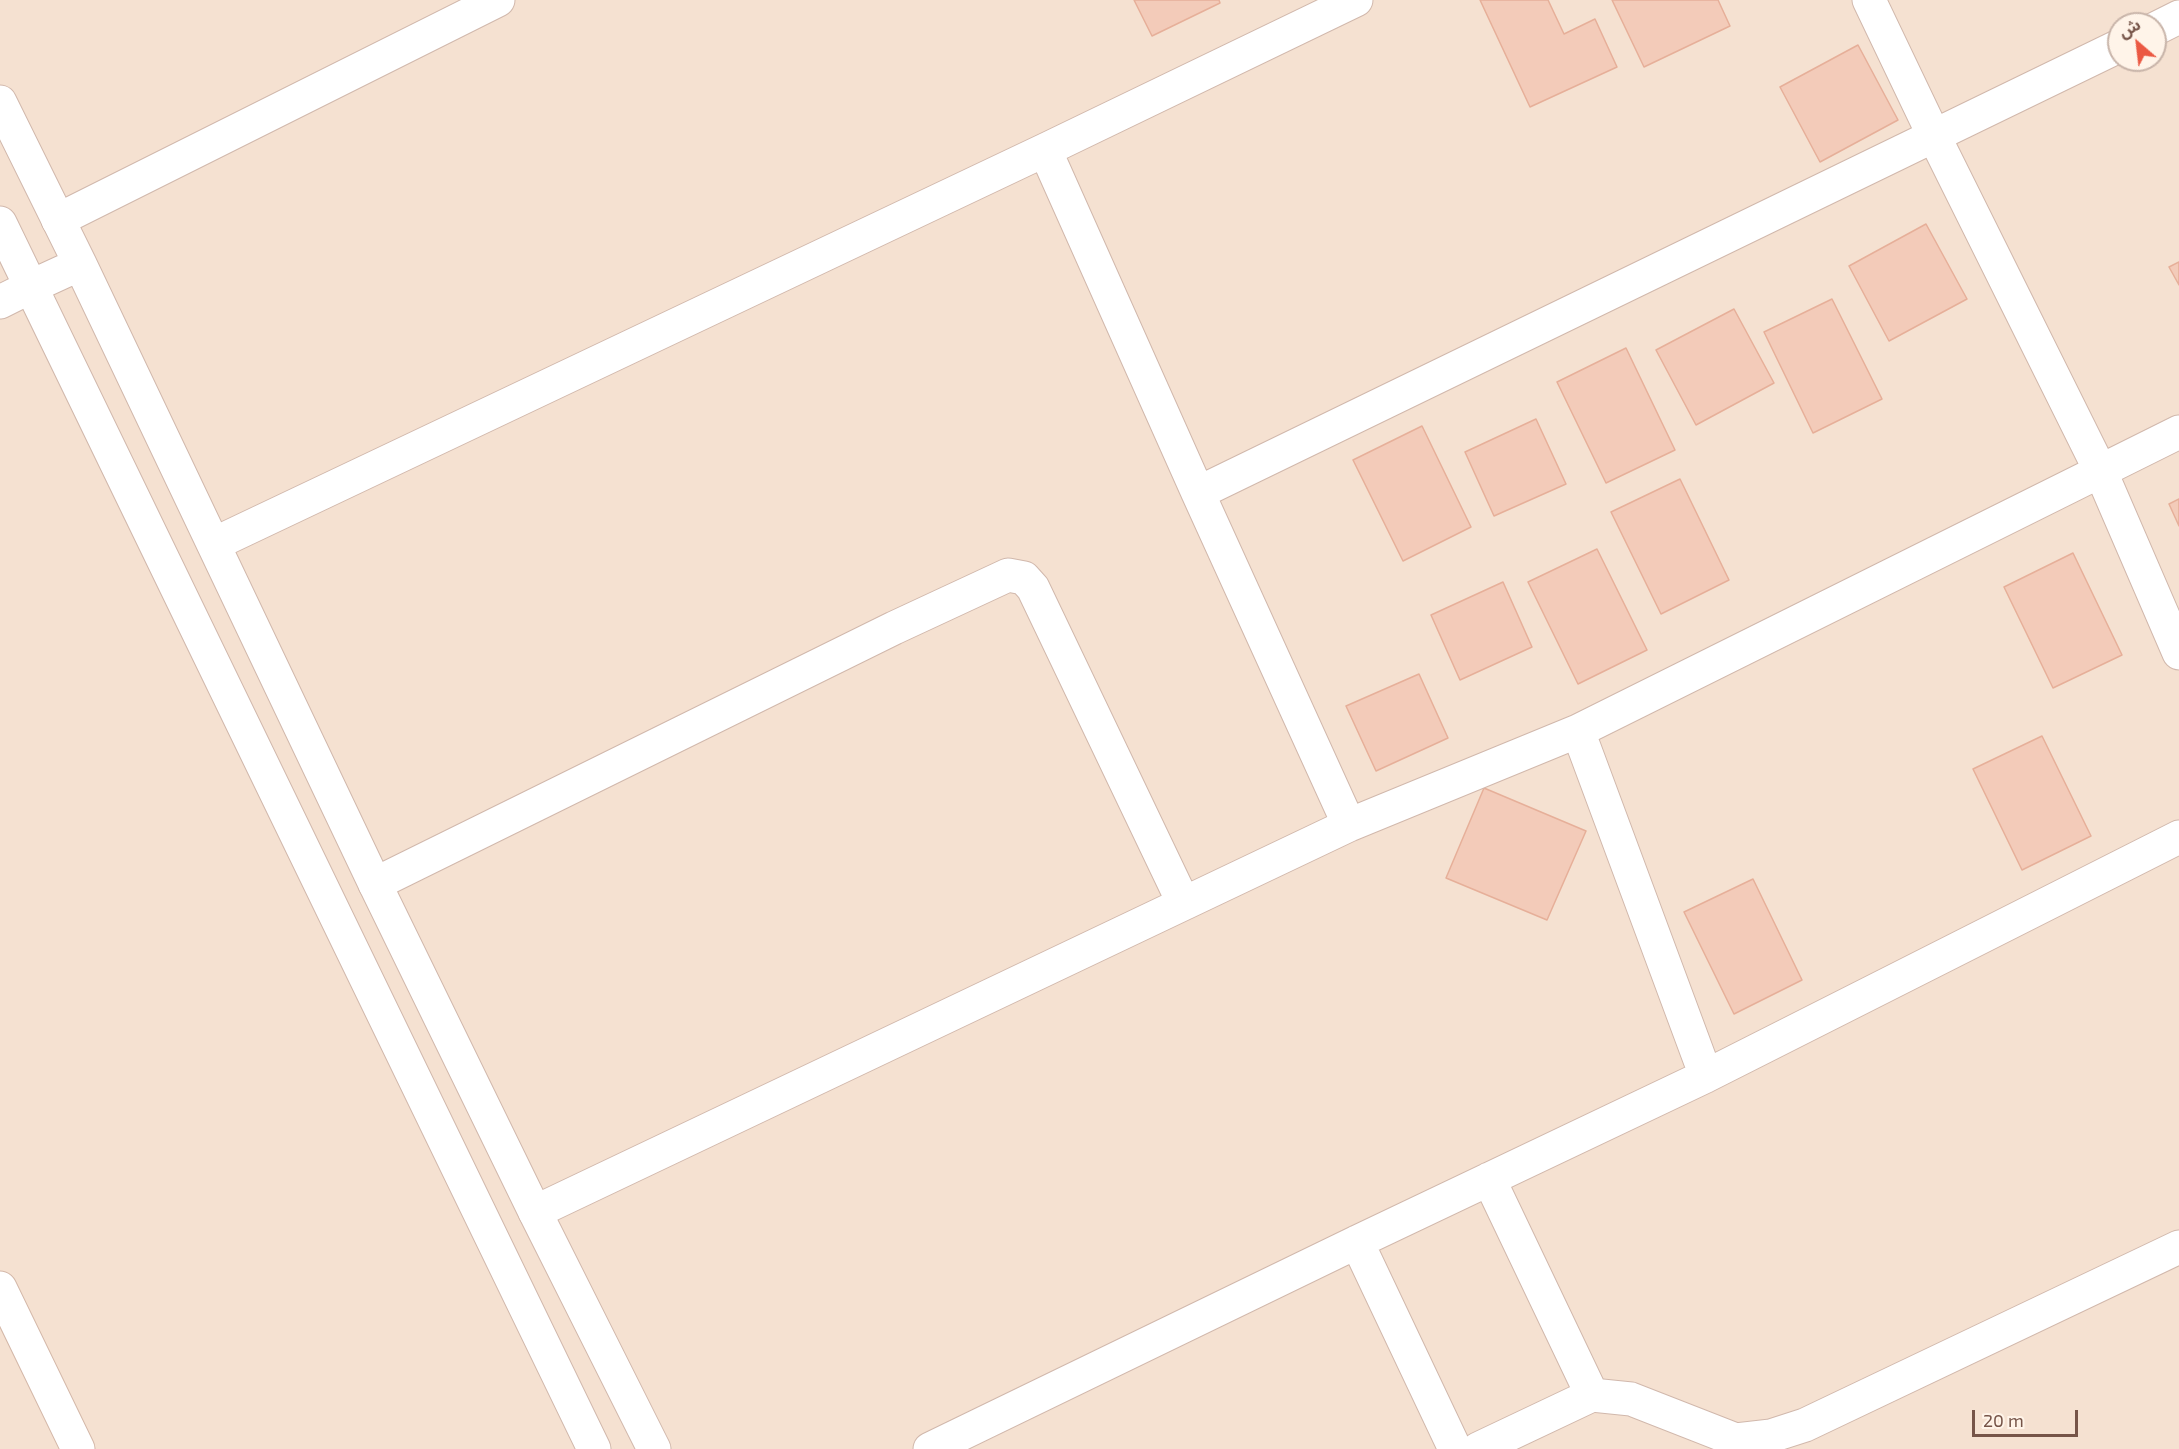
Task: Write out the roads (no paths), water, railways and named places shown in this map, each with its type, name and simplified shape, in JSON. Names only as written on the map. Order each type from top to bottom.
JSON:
[{"type":"street","points":[[58,220],[498,0]]},
{"type":"street","points":[[214,544],[1356,0]]},
{"type":"street","points":[[1869,0],[2100,470],[2179,653]]},
{"type":"street","points":[[1198,493],[2107,52]]},
{"type":"street","points":[[0,102],[80,264],[375,884],[654,1449]]},
{"type":"street","points":[[1045,150],[1198,493],[1350,825]]},
{"type":"street","points":[[0,223],[594,1449]]},
{"type":"street","points":[[0,302],[80,264]]},
{"type":"street","points":[[535,1212],[1183,902],[1350,825],[1578,731],[2179,432]]},
{"type":"street","points":[[375,884],[894,628],[1008,575],[1024,578],[1034,588],[1183,902]]},
{"type":"street","points":[[1578,731],[1706,1076]]},
{"type":"street","points":[[930,1449],[1706,1076],[2179,837]]},
{"type":"street","points":[[1489,1179],[1592,1395]]},
{"type":"street","points":[[1357,1242],[1455,1449]]},
{"type":"street","points":[[1478,1449],[1592,1395],[1631,1399],[1736,1440],[1771,1437],[1805,1425],[2179,1247]]},
{"type":"street","points":[[0,1288],[9,1330],[78,1449]]}]
